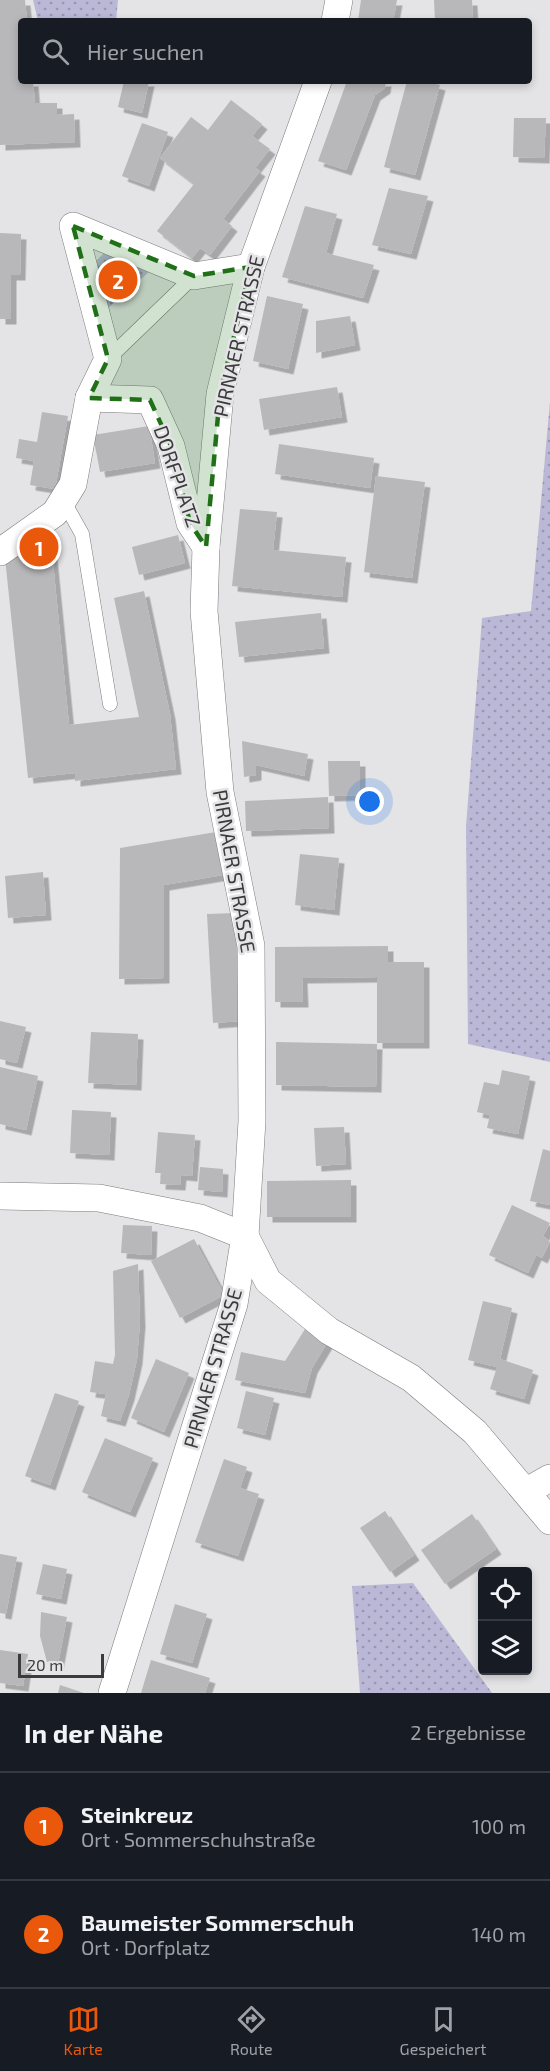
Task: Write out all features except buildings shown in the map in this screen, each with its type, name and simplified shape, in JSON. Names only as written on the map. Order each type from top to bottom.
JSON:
[{"type":"street","points":[[335,18],[339,0]]},
{"type":"street","name":"PIRNAER STRASSE","points":[[112,1693],[234,1304],[245,1236],[252,1121],[251,946],[220,792],[204,611],[206,547],[220,394],[251,267],[317,84]]},
{"type":"street","points":[[0,552],[54,513],[73,484],[89,398],[108,359],[73,226],[194,276],[251,267]]},
{"type":"street","name":"DORFPLATZ","points":[[89,398],[150,400],[171,446],[190,523],[206,547]]},
{"type":"street","points":[[0,1196],[99,1198],[200,1218],[245,1236],[268,1281],[329,1331],[411,1378],[476,1432],[550,1521]]},
{"type":"street","points":[[526,1491],[550,1478]]},
{"type":"lane","points":[[108,359],[194,276]]},
{"type":"lane","points":[[63,500],[82,534],[110,704]]},
{"type":"highlighted area","points":[[73,226],[194,276],[251,267],[220,394],[206,547],[190,523],[171,446],[150,400],[89,398],[108,359]]},
{"type":"shaded area","points":[[33,0],[118,0],[116,18],[37,18]]},
{"type":"shaded area","points":[[106,251],[150,271],[106,310],[92,265]]},
{"type":"shaded area","points":[[550,402],[550,1062],[468,1044],[466,827],[482,618],[531,611]]},
{"type":"shaded area","points":[[413,1583],[492,1693],[360,1693],[352,1586]]},
{"type":"place","name":"Baumeister Sommerschuh","points":[[118,280]]},
{"type":"place","name":"Steinkreuz","points":[[39,547]]}]
